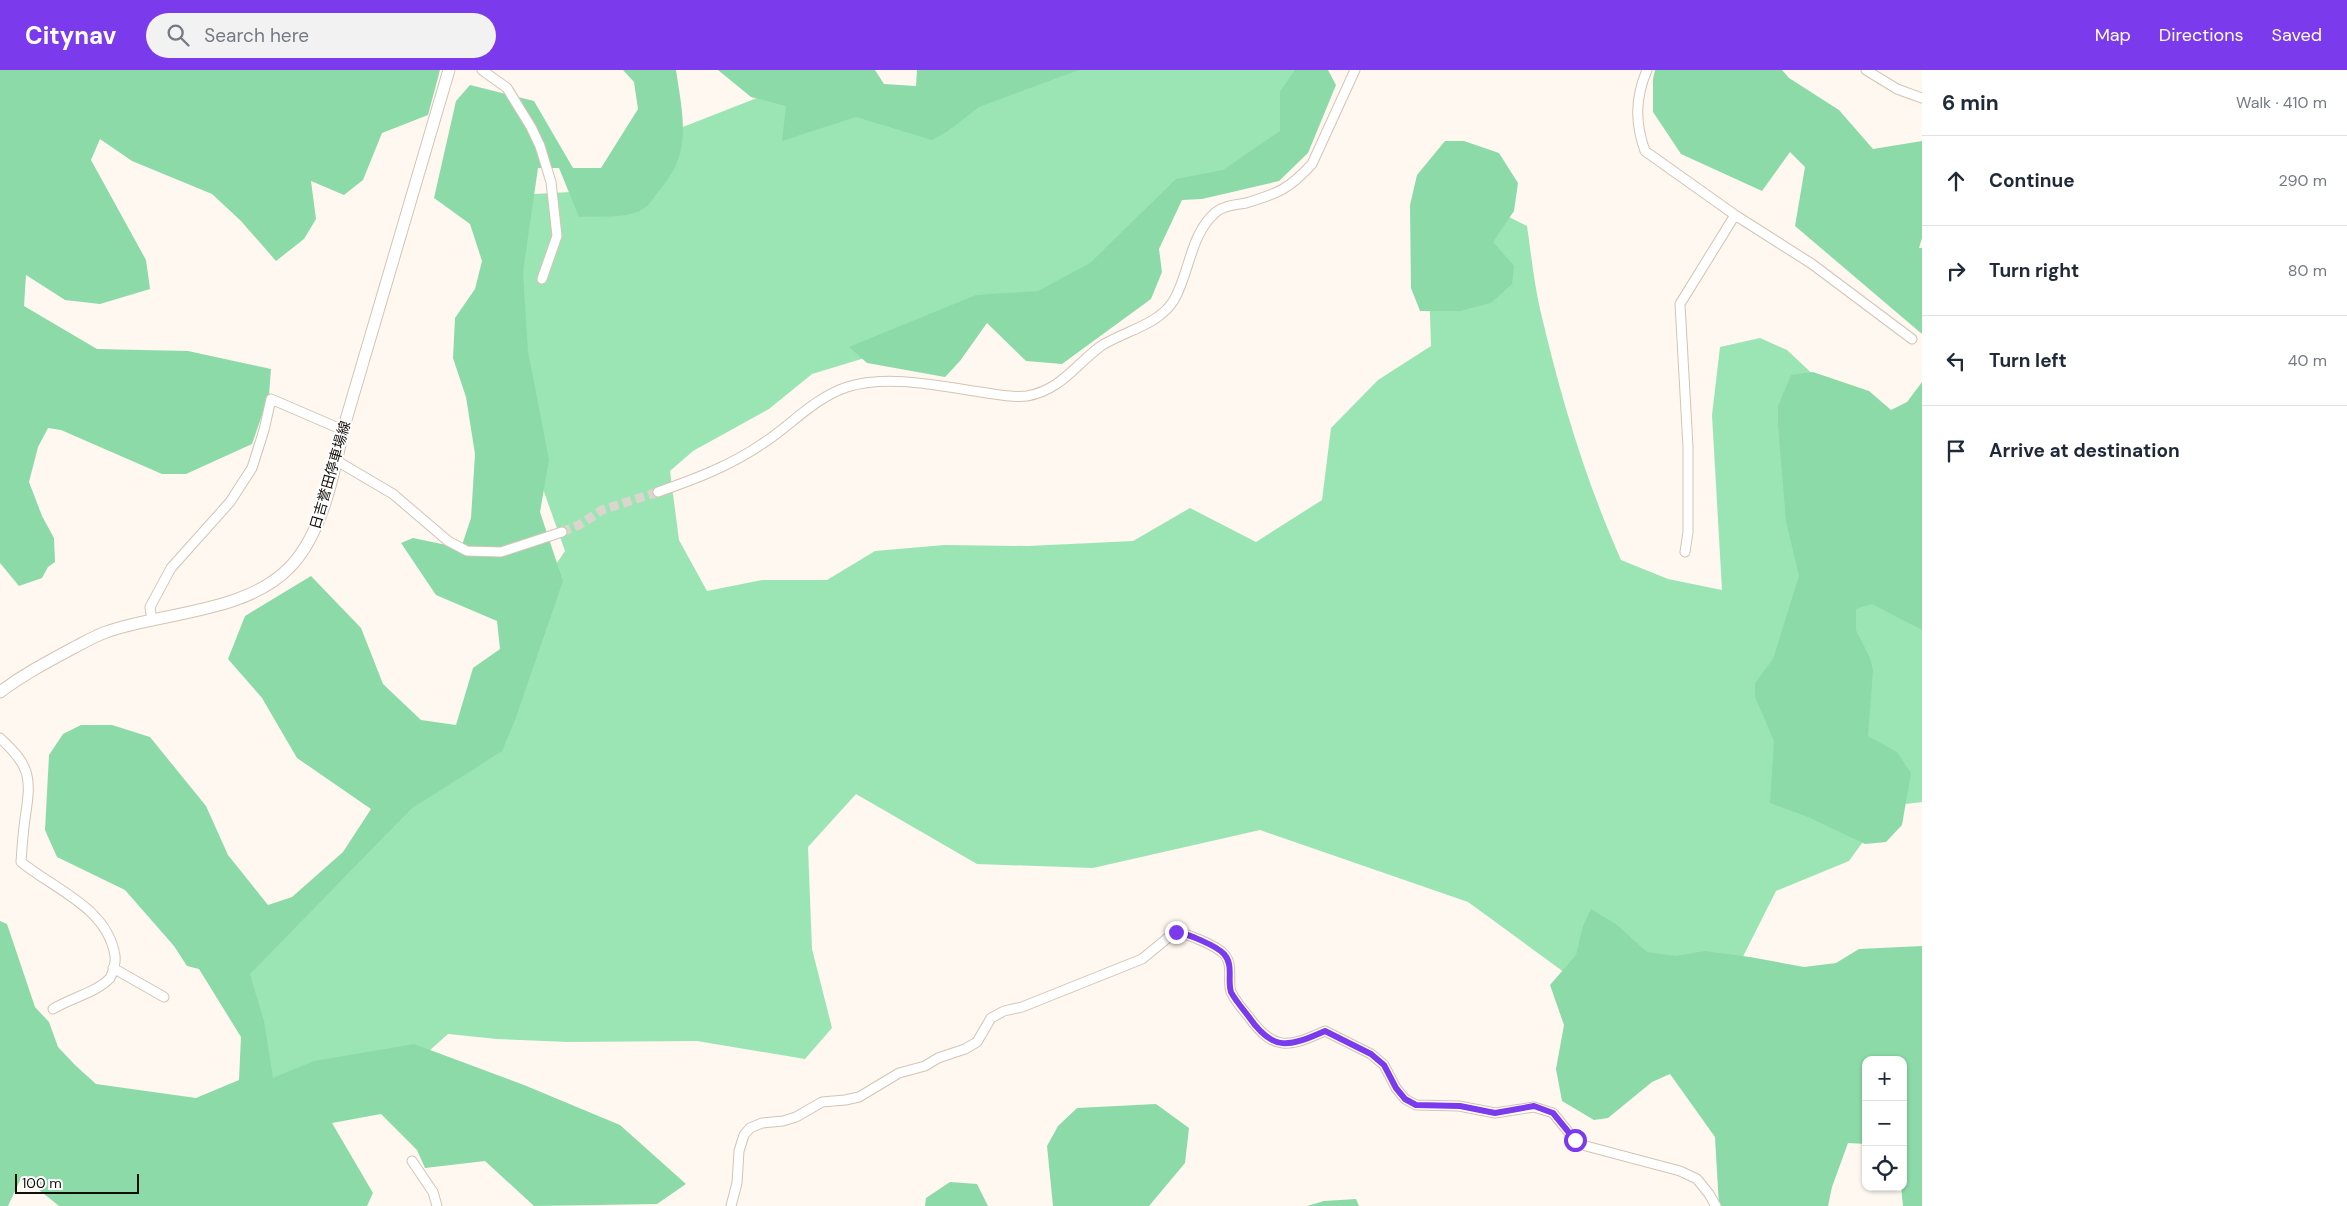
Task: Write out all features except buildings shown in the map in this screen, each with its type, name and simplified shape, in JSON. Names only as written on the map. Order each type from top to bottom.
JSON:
[{"type":"main road","name":"日吉誉田停車場線","points":[[0,692],[27,672],[105,632],[235,600],[269,584],[290,567],[306,546],[316,527],[337,460],[343,430],[450,70]]},
{"type":"street","points":[[482,70],[507,88],[531,127],[549,175],[557,236],[542,279]]},
{"type":"street","points":[[658,492],[730,464],[763,444],[822,399],[846,387],[875,381],[897,382],[1012,397],[1043,392],[1063,381],[1103,345],[1128,334],[1167,308],[1173,301],[1179,288],[1201,229],[1219,210],[1271,196],[1293,184],[1312,164],[1356,70]]},
{"type":"street","points":[[1647,70],[1638,96],[1637,120],[1645,151],[1735,215],[1812,264],[1912,339]]},
{"type":"street","points":[[1866,70],[1897,89],[1922,98]]},
{"type":"street","points":[[1685,552],[1688,532],[1688,447],[1680,304],[1735,215]]},
{"type":"street","points":[[152,621],[150,607],[171,568],[230,502],[252,468],[271,399],[343,430]]},
{"type":"street","points":[[337,460],[393,494],[448,541],[467,551],[501,552],[562,532]]},
{"type":"street","points":[[0,738],[22,762],[28,779],[29,795],[21,862],[70,895],[102,923],[114,945],[116,960],[110,977],[95,988],[53,1009]]},
{"type":"street","points":[[731,1206],[737,1183],[739,1151],[744,1135],[750,1128],[762,1123],[783,1121],[796,1117],[822,1102],[859,1097],[899,1073],[925,1066],[938,1058],[965,1049],[977,1042],[991,1018],[1004,1011],[1022,1007],[1142,959],[1176,932],[1184,933],[1224,954],[1229,962],[1231,991],[1256,1028],[1266,1038],[1282,1044],[1305,1040],[1325,1031],[1336,1035],[1371,1054],[1384,1065],[1400,1093],[1416,1105],[1452,1106],[1495,1113],[1534,1106],[1553,1113],[1575,1140],[1586,1146],[1680,1171],[1697,1180],[1716,1206]]},
{"type":"street","points":[[113,968],[164,997]]},
{"type":"street","points":[[412,1161],[434,1192],[437,1206]]},
{"type":"green space","points":[[0,70],[440,70],[428,115],[382,133],[363,180],[344,195],[311,181],[316,219],[304,239],[276,261],[241,221],[212,194],[132,161],[100,139],[91,160],[146,260],[150,289],[100,304],[65,300],[26,275],[24,306],[97,349],[188,351],[271,369],[269,395],[252,444],[186,474],[162,474],[61,430],[48,428],[38,447],[29,482],[42,516],[54,538],[55,562],[48,567],[42,578],[19,586],[0,563]]},
{"type":"green space","points":[[623,70],[676,70],[683,119],[681,149],[677,164],[669,178],[649,204],[637,212],[621,216],[579,217],[559,168],[538,168],[523,272],[528,351],[549,460],[540,512],[563,581],[515,720],[502,751],[411,809],[250,974],[264,1021],[273,1078],[314,1061],[414,1044],[524,1085],[620,1125],[686,1184],[657,1204],[534,1206],[485,1161],[425,1168],[417,1150],[381,1114],[332,1123],[373,1193],[367,1206],[59,1206],[22,1176],[8,1206],[0,1206],[0,921],[7,924],[35,1007],[49,1022],[58,1047],[96,1084],[196,1098],[239,1080],[241,1037],[199,969],[187,966],[174,946],[125,890],[57,857],[45,830],[49,755],[63,734],[81,725],[112,725],[150,737],[206,806],[228,855],[268,905],[292,897],[343,852],[371,809],[297,758],[262,698],[228,659],[245,616],[311,576],[361,628],[383,684],[421,720],[456,725],[473,668],[500,649],[497,621],[436,595],[401,543],[413,538],[461,548],[471,518],[475,454],[466,397],[453,358],[455,318],[475,289],[482,261],[470,224],[434,198],[456,101],[470,85],[534,101],[573,168],[601,168],[638,109],[634,82]]},
{"type":"green space","points":[[718,70],[875,70],[884,84],[916,86],[917,70],[1079,70],[979,107],[948,131],[932,140],[856,117],[782,141],[786,106],[751,97]]},
{"type":"green space","points":[[988,70],[1310,70],[1274,164],[1187,188],[1147,234],[1026,309],[812,374],[769,409],[693,451],[670,471],[679,540],[707,591],[762,580],[827,580],[875,551],[944,545],[1028,546],[1133,541],[1190,508],[1256,542],[1322,500],[1331,428],[1378,380],[1431,346],[1429,283],[1475,200],[1527,226],[1540,309],[1565,405],[1596,499],[1621,560],[1668,579],[1722,590],[1712,415],[1720,347],[1760,338],[1787,350],[1852,411],[1922,441],[1922,802],[1889,806],[1849,861],[1776,891],[1712,1018],[1620,1013],[1468,902],[1260,830],[1093,868],[977,864],[856,794],[808,847],[812,949],[832,1028],[805,1059],[697,1041],[568,1042],[497,1039],[448,1034],[410,1068],[260,1093],[242,999],[254,943],[448,757],[530,603],[565,551],[537,472],[525,424],[517,195],[605,190],[670,132],[788,86],[909,107]]},
{"type":"green space","points":[[1295,70],[1328,70],[1336,85],[1308,153],[1279,181],[1202,199],[1182,200],[1159,249],[1162,272],[1151,299],[1062,364],[1026,361],[987,323],[960,361],[945,377],[867,363],[849,347],[976,295],[1038,291],[1090,263],[1176,179],[1223,170],[1280,131],[1280,91]]},
{"type":"green space","points":[[1655,70],[1782,70],[1789,78],[1839,110],[1873,149],[1922,141],[1922,238],[1919,248],[1922,248],[1922,334],[1795,226],[1805,167],[1790,152],[1762,191],[1681,154],[1653,112],[1653,79]]},
{"type":"green space","points":[[1445,141],[1464,141],[1499,153],[1518,183],[1514,211],[1493,242],[1514,266],[1512,284],[1491,303],[1460,311],[1420,311],[1411,288],[1410,205],[1417,175]]},
{"type":"green space","points":[[1813,372],[1869,391],[1891,410],[1907,402],[1922,382],[1922,630],[1872,604],[1856,609],[1856,630],[1870,658],[1873,670],[1868,736],[1897,752],[1911,773],[1902,825],[1886,842],[1865,844],[1808,817],[1770,803],[1774,741],[1755,697],[1755,683],[1773,659],[1799,576],[1786,521],[1778,406],[1791,375]]},
{"type":"green space","points":[[1591,909],[1616,924],[1647,952],[1676,956],[1705,951],[1804,967],[1836,963],[1859,949],[1922,946],[1922,1206],[1903,1206],[1901,1191],[1907,1191],[1907,1056],[1862,1056],[1862,1144],[1848,1143],[1832,1187],[1828,1206],[1719,1206],[1715,1137],[1670,1074],[1652,1082],[1608,1118],[1594,1120],[1562,1101],[1556,1069],[1564,1025],[1550,985],[1576,955],[1583,926]]},
{"type":"green space","points":[[1156,1104],[1189,1128],[1185,1163],[1149,1206],[1053,1206],[1047,1146],[1058,1126],[1077,1108]]},
{"type":"green space","points":[[950,1182],[977,1184],[988,1206],[925,1206],[926,1198]]},
{"type":"green space","points":[[1356,1199],[1359,1206],[1307,1206],[1324,1201]]},
{"type":"tunnel","points":[[562,532],[579,525],[602,510],[658,492]]},
{"type":"route","points":[[1176,932],[1184,933],[1224,954],[1229,962],[1231,991],[1256,1028],[1266,1038],[1282,1044],[1305,1040],[1325,1031],[1371,1054],[1384,1065],[1396,1088],[1405,1099],[1416,1105],[1460,1106],[1495,1113],[1534,1106],[1553,1113],[1575,1140]]}]
